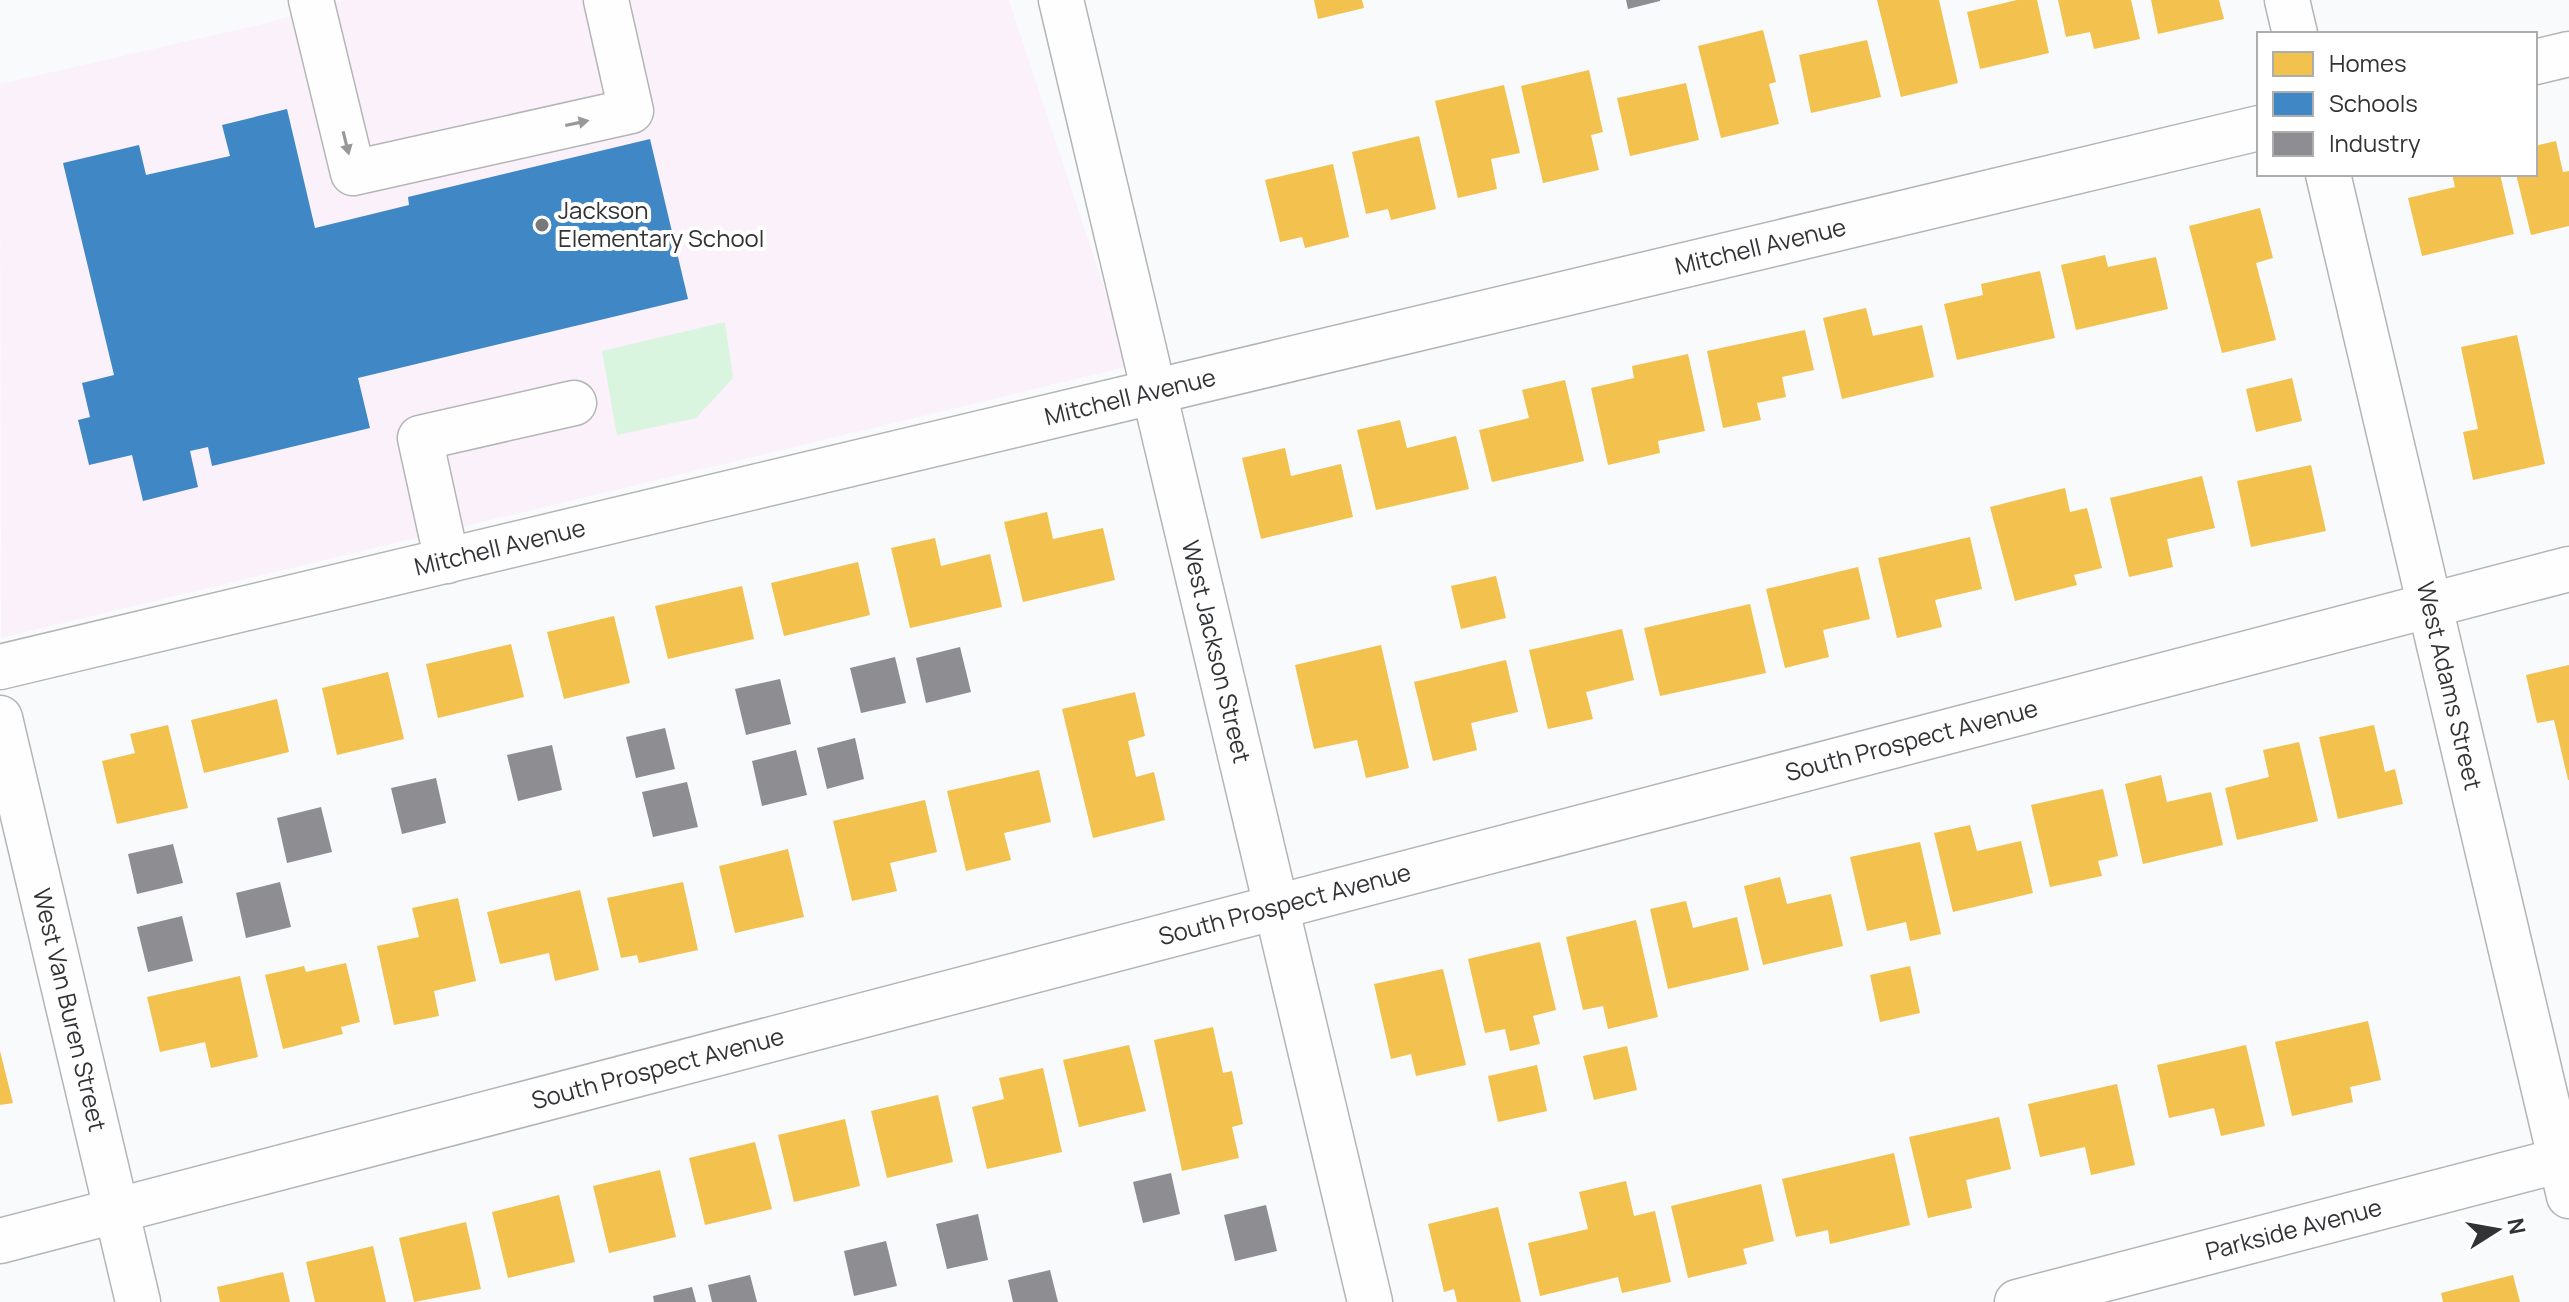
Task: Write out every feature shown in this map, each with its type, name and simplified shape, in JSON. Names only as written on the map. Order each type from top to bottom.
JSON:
[{"type":"street","points":[[311,0],[353,173],[631,111],[606,0]]},
{"type":"street","name":"West Jackson Street","points":[[1061,0],[1370,1302]]},
{"type":"street","points":[[2287,0],[2295,32]]},
{"type":"street","points":[[2537,62],[2569,54]]},
{"type":"street","name":"Mitchell Avenue","points":[[0,667],[2257,128]]},
{"type":"street","name":"West Adams Street","points":[[2328,176],[2566,1171]]},
{"type":"street","points":[[447,561],[420,438],[574,403]]},
{"type":"street","name":"South Prospect Avenue","points":[[0,1241],[2569,569]]},
{"type":"street","name":"West Van Buren Street","points":[[0,718],[138,1302]]},
{"type":"street","name":"Parkside Avenue","points":[[2017,1302],[2566,1171]]},
{"type":"shaded area","name":"Jackson Elementary School","points":[[345,0],[1009,0],[1130,366],[1,638],[0,84],[267,23]]},
{"type":"green space","points":[[725,322],[733,378],[696,418],[617,435],[602,351]]},
{"type":"building: Homes","points":[[1314,0],[1362,0],[1364,8],[1318,19]]},
{"type":"building: Homes","points":[[1877,0],[1939,0],[1958,83],[1901,97]]},
{"type":"building: Homes","points":[[2017,0],[2037,0],[2049,53],[1980,69],[1967,12]]},
{"type":"building: Homes","points":[[2058,0],[2131,0],[2140,39],[2094,49],[2090,32],[2066,37]]},
{"type":"building: Homes","points":[[2151,0],[2219,0],[2224,19],[2158,34]]},
{"type":"building: Homes","points":[[1763,30],[1776,82],[1769,84],[1779,124],[1721,138],[1698,46]]},
{"type":"building: Homes","points":[[1867,40],[1881,97],[1811,113],[1799,55]]},
{"type":"building: Homes","points":[[1589,70],[1603,132],[1591,135],[1599,170],[1543,183],[1521,86]]},
{"type":"building: Homes","points":[[1686,83],[1699,140],[1630,156],[1617,98]]},
{"type":"building: Homes","points":[[1504,85],[1520,153],[1491,159],[1497,189],[1458,198],[1435,101]]},
{"type":"building: Homes","points":[[1419,136],[1436,209],[1391,220],[1388,209],[1366,214],[1352,152]]},
{"type":"building: Homes","points":[[2556,141],[2563,172],[2569,171],[2569,226],[2531,235],[2516,176],[2537,176],[2537,146]]},
{"type":"building: Homes","points":[[1333,164],[1349,237],[1305,248],[1302,237],[1280,242],[1265,180]]},
{"type":"building: Homes","points":[[2452,176],[2500,176],[2514,234],[2422,256],[2408,198],[2455,187]]},
{"type":"building: Homes","points":[[2260,208],[2273,258],[2256,263],[2276,340],[2222,353],[2189,226]]},
{"type":"building: Homes","points":[[2105,255],[2108,267],[2156,257],[2168,309],[2076,330],[2061,265]]},
{"type":"building: Homes","points":[[2040,271],[2055,338],[1957,360],[1944,304],[1983,295],[1981,284]]},
{"type":"building: Homes","points":[[1866,308],[1873,336],[1922,325],[1934,377],[1842,399],[1823,318]]},
{"type":"building: Homes","points":[[1805,330],[1814,370],[1782,377],[1786,397],[1757,403],[1761,420],[1723,428],[1707,351]]},
{"type":"building: Homes","points":[[2517,335],[2545,464],[2473,480],[2463,432],[2478,429],[2461,347]]},
{"type":"building: Homes","points":[[1688,354],[1705,431],[1658,441],[1660,453],[1608,465],[1591,388],[1634,378],[1632,366]]},
{"type":"building: Homes","points":[[2292,378],[2302,421],[2256,432],[2246,389]]},
{"type":"building: Homes","points":[[1565,380],[1584,461],[1492,482],[1479,430],[1529,418],[1522,390]]},
{"type":"building: Homes","points":[[1400,420],[1407,448],[1456,436],[1469,489],[1376,510],[1357,430]]},
{"type":"building: Homes","points":[[1285,448],[1291,476],[1341,464],[1353,517],[1261,539],[1242,458]]},
{"type":"building: Homes","points":[[2311,465],[2326,531],[2251,547],[2237,481]]},
{"type":"building: Homes","points":[[2202,476],[2215,528],[2167,539],[2173,567],[2129,577],[2110,498]]},
{"type":"building: Homes","points":[[2065,488],[2070,512],[2087,508],[2102,568],[2074,575],[2077,585],[2015,601],[1990,507]]},
{"type":"building: Homes","points":[[1047,512],[1053,539],[1103,528],[1115,580],[1023,602],[1004,522]]},
{"type":"building: Homes","points":[[1970,537],[1982,589],[1935,600],[1942,627],[1897,638],[1878,558]]},
{"type":"building: Homes","points":[[935,538],[941,566],[990,554],[1002,607],[910,628],[891,548]]},
{"type":"building: Homes","points":[[858,562],[870,615],[784,636],[771,583]]},
{"type":"building: Homes","points":[[1858,567],[1870,619],[1823,630],[1829,657],[1785,668],[1766,589]]},
{"type":"building: Homes","points":[[1496,576],[1506,618],[1461,629],[1451,586]]},
{"type":"building: Homes","points":[[742,586],[754,639],[668,659],[655,606]]},
{"type":"building: Homes","points":[[1750,604],[1766,673],[1660,696],[1644,628]]},
{"type":"building: Homes","points":[[614,616],[630,683],[564,699],[547,632]]},
{"type":"building: Homes","points":[[1622,629],[1634,680],[1586,692],[1593,719],[1548,729],[1529,650]]},
{"type":"building: Homes","points":[[511,644],[524,697],[438,718],[426,664]]},
{"type":"building: Homes","points":[[1381,645],[1409,768],[1366,778],[1357,740],[1314,749],[1295,665]]},
{"type":"building: Homes","points":[[1506,660],[1518,712],[1471,723],[1477,750],[1433,761],[1414,682]]},
{"type":"building: Homes","points":[[2569,665],[2568,780],[2554,720],[2537,723],[2526,675]]},
{"type":"building: Homes","points":[[388,672],[404,739],[337,755],[322,688]]},
{"type":"building: Homes","points":[[1135,692],[1145,736],[1128,741],[1136,777],[1154,772],[1165,820],[1093,838],[1062,709]]},
{"type":"building: Homes","points":[[277,699],[289,752],[204,773],[191,720]]},
{"type":"building: Homes","points":[[168,725],[188,808],[117,824],[102,761],[135,753],[130,734]]},
{"type":"building: Homes","points":[[2374,725],[2385,772],[2395,769],[2403,804],[2338,819],[2319,737]]},
{"type":"building: Homes","points":[[2299,742],[2318,821],[2237,840],[2225,788],[2269,777],[2263,750]]},
{"type":"building: Homes","points":[[1039,770],[1051,822],[1004,833],[1011,860],[966,871],[947,791]]},
{"type":"building: Homes","points":[[2161,775],[2167,802],[2211,792],[2223,845],[2143,864],[2125,784]]},
{"type":"building: Homes","points":[[2103,789],[2118,856],[2098,861],[2102,876],[2050,887],[2031,805]]},
{"type":"building: Homes","points":[[925,800],[937,852],[890,863],[897,891],[852,901],[833,821]]},
{"type":"building: Homes","points":[[1970,825],[1977,851],[2021,841],[2033,893],[1953,912],[1934,833]]},
{"type":"building: Homes","points":[[1920,842],[1941,934],[1910,941],[1906,922],[1867,931],[1850,857]]},
{"type":"building: Homes","points":[[788,849],[804,917],[735,933],[719,866]]},
{"type":"building: Homes","points":[[1780,877],[1787,904],[1831,894],[1843,946],[1763,965],[1744,886]]},
{"type":"building: Homes","points":[[683,882],[698,950],[639,963],[637,955],[621,958],[607,898]]},
{"type":"building: Homes","points":[[580,890],[599,970],[555,981],[549,953],[500,964],[487,912]]},
{"type":"building: Homes","points":[[458,898],[476,981],[434,991],[439,1016],[394,1025],[377,946],[419,937],[412,908]]},
{"type":"building: Homes","points":[[1686,901],[1693,928],[1737,917],[1749,970],[1668,989],[1650,909]]},
{"type":"building: Homes","points":[[1636,920],[1658,1017],[1608,1029],[1603,1006],[1583,1010],[1566,937]]},
{"type":"building: Homes","points":[[1540,942],[1556,1010],[1533,1016],[1540,1044],[1510,1051],[1505,1029],[1485,1033],[1468,959]]},
{"type":"building: Homes","points":[[346,963],[360,1022],[341,1027],[343,1034],[283,1049],[265,975],[304,966],[306,972]]},
{"type":"building: Homes","points":[[1910,966],[1920,1013],[1880,1022],[1870,975]]},
{"type":"building: Homes","points":[[1443,969],[1466,1065],[1416,1076],[1411,1054],[1391,1059],[1374,984]]},
{"type":"building: Homes","points":[[240,976],[258,1057],[211,1068],[205,1042],[160,1052],[147,997]]},
{"type":"building: Homes","points":[[2368,1021],[2381,1080],[2350,1087],[2353,1102],[2292,1116],[2275,1042]]},
{"type":"building: Homes","points":[[1213,1027],[1223,1073],[1232,1071],[1243,1124],[1232,1127],[1239,1158],[1182,1171],[1154,1040]]},
{"type":"building: Homes","points":[[1129,1045],[1146,1111],[1079,1127],[1063,1060]]},
{"type":"building: Homes","points":[[2246,1045],[2265,1126],[2221,1136],[2214,1108],[2169,1118],[2157,1065]]},
{"type":"building: Homes","points":[[1627,1046],[1637,1090],[1594,1100],[1583,1056]]},
{"type":"building: Homes","points":[[0,1051],[13,1103],[0,1105]]},
{"type":"building: Homes","points":[[1537,1065],[1547,1111],[1498,1122],[1488,1076]]},
{"type":"building: Homes","points":[[1043,1068],[1062,1152],[987,1169],[972,1107],[1004,1099],[999,1078]]},
{"type":"building: Homes","points":[[2117,1084],[2135,1165],[2091,1175],[2085,1147],[2040,1157],[2028,1104]]},
{"type":"building: Homes","points":[[938,1095],[953,1162],[887,1178],[871,1111]]},
{"type":"building: Homes","points":[[1999,1117],[2011,1169],[1966,1180],[1972,1208],[1928,1218],[1909,1137]]},
{"type":"building: Homes","points":[[845,1119],[860,1186],[794,1202],[778,1135]]},
{"type":"building: Homes","points":[[755,1142],[772,1209],[705,1225],[689,1158]]},
{"type":"building: Homes","points":[[1894,1153],[1910,1225],[1830,1244],[1828,1230],[1796,1237],[1782,1179]]},
{"type":"building: Homes","points":[[660,1170],[676,1237],[609,1253],[593,1186]]},
{"type":"building: Homes","points":[[1626,1181],[1634,1216],[1655,1211],[1671,1282],[1622,1293],[1618,1277],[1540,1296],[1528,1243],[1588,1229],[1579,1192]]},
{"type":"building: Homes","points":[[1761,1184],[1774,1241],[1743,1249],[1747,1264],[1688,1278],[1671,1206]]},
{"type":"building: Homes","points":[[559,1195],[575,1262],[508,1278],[492,1212]]},
{"type":"building: Homes","points":[[1498,1207],[1521,1302],[1457,1302],[1454,1289],[1444,1292],[1428,1224]]},
{"type":"building: Homes","points":[[466,1222],[481,1289],[414,1302],[399,1238]]},
{"type":"building: Homes","points":[[373,1246],[386,1302],[315,1302],[306,1262]]},
{"type":"building: Homes","points":[[283,1272],[290,1302],[220,1302],[217,1287]]},
{"type":"building: Homes","points":[[2513,1275],[2520,1302],[2443,1302],[2441,1293]]},
{"type":"building: Schools","name":"Jackson Elementary School","points":[[287,109],[315,228],[409,205],[408,197],[650,139],[688,299],[358,378],[370,428],[212,466],[208,447],[190,451],[198,487],[143,501],[132,455],[89,465],[78,420],[90,417],[82,383],[114,375],[63,163],[139,145],[146,175],[230,156],[222,125]]},
{"type":"building: Industry","points":[[1626,0],[1660,0],[1660,1],[1628,9]]},
{"type":"building: Industry","points":[[960,647],[971,692],[926,703],[916,658]]},
{"type":"building: Industry","points":[[895,657],[906,703],[861,713],[850,668]]},
{"type":"building: Industry","points":[[780,679],[791,724],[746,735],[735,689]]},
{"type":"building: Industry","points":[[665,728],[675,769],[636,778],[626,737]]},
{"type":"building: Industry","points":[[855,738],[864,779],[827,789],[817,748]]},
{"type":"building: Industry","points":[[552,745],[562,790],[518,801],[507,755]]},
{"type":"building: Industry","points":[[796,750],[807,795],[762,806],[752,761]]},
{"type":"building: Industry","points":[[436,778],[446,823],[402,834],[391,788]]},
{"type":"building: Industry","points":[[687,782],[698,827],[653,837],[642,792]]},
{"type":"building: Industry","points":[[321,807],[332,852],[287,863],[277,818]]},
{"type":"building: Industry","points":[[173,844],[183,883],[137,894],[128,854]]},
{"type":"building: Industry","points":[[280,882],[291,927],[246,938],[236,893]]},
{"type":"building: Industry","points":[[182,916],[193,961],[148,972],[137,927]]},
{"type":"building: Industry","points":[[1171,1173],[1180,1214],[1143,1223],[1133,1182]]},
{"type":"building: Industry","points":[[1266,1205],[1277,1251],[1235,1261],[1224,1215]]},
{"type":"building: Industry","points":[[978,1214],[988,1260],[947,1269],[936,1224]]},
{"type":"building: Industry","points":[[886,1241],[897,1286],[854,1296],[844,1251]]},
{"type":"building: Industry","points":[[1050,1270],[1058,1302],[1013,1302],[1008,1280]]},
{"type":"building: Industry","points":[[750,1275],[757,1302],[712,1302],[708,1285]]},
{"type":"building: Industry","points":[[692,1287],[696,1302],[654,1302],[653,1296]]},
{"type":"place","name":"Jackson Elementary School","points":[[542,225]]}]
